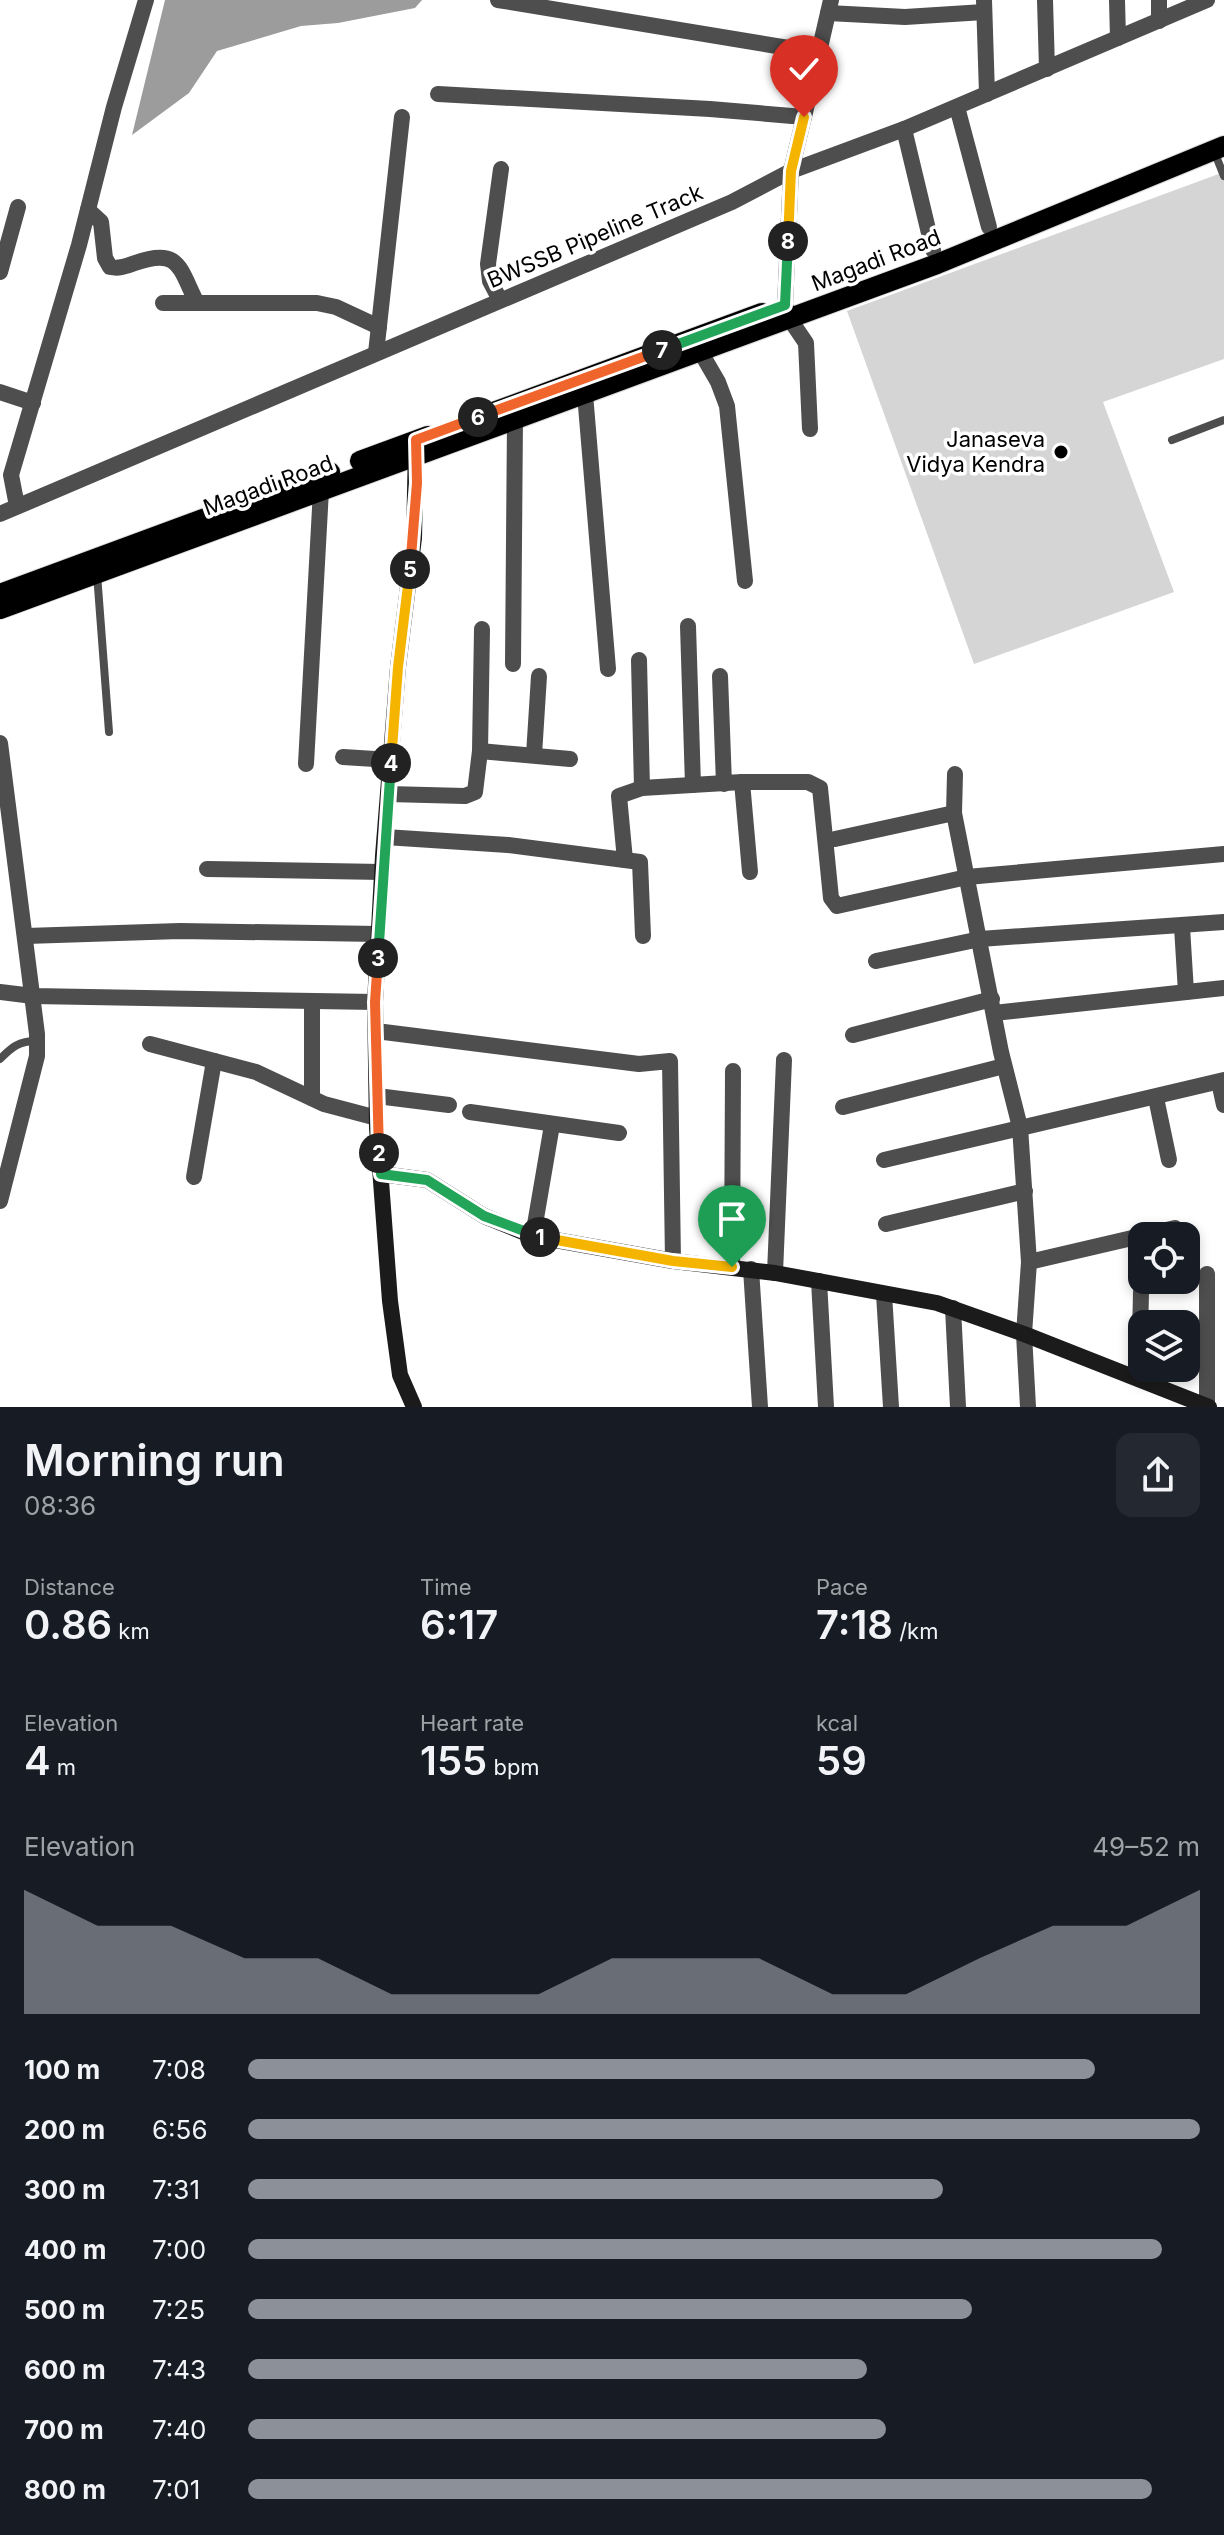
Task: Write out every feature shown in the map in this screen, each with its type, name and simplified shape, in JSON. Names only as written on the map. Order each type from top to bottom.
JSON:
[{"type":"main road","name":"Magadi Road","points":[[0,609],[321,490],[417,448],[515,419],[700,351],[787,311],[1224,131]]},
{"type":"main road","name":"Magadi Road","points":[[0,594],[417,448],[787,311],[937,264],[1219,148]]},
{"type":"street","points":[[17,506],[11,475],[146,0]]},
{"type":"street","points":[[498,0],[819,53]]},
{"type":"street","points":[[1045,0],[1047,69]]},
{"type":"street","points":[[1117,0],[1118,38]]},
{"type":"street","points":[[1159,0],[1159,21]]},
{"type":"street","name":"BWSSB Pipeline Track","points":[[0,514],[732,202],[791,171],[904,129],[1207,0]]},
{"type":"street","points":[[810,429],[806,343],[787,311],[791,171],[829,7],[905,17],[984,6],[987,94]]},
{"type":"street","points":[[438,94],[804,117]]},
{"type":"street","points":[[957,107],[989,227]]},
{"type":"street","points":[[376,353],[402,117]]},
{"type":"street","points":[[904,129],[933,250]]},
{"type":"street","points":[[500,300],[490,281],[488,264],[501,169]]},
{"type":"street","points":[[0,272],[18,207]]},
{"type":"street","points":[[88,210],[101,222],[105,258],[110,267],[118,269],[153,256],[170,258],[181,271],[197,303]]},
{"type":"street","points":[[163,303],[317,303],[336,307],[379,327]]},
{"type":"street","points":[[700,351],[718,382],[727,406],[745,581]]},
{"type":"street","points":[[0,392],[33,403]]},
{"type":"street","points":[[585,394],[608,669]]},
{"type":"street","points":[[513,664],[515,419]]},
{"type":"street","points":[[414,1407],[400,1375],[390,1301],[377,1118],[375,1002],[398,667],[414,538],[417,448]]},
{"type":"street","points":[[306,764],[321,490]]},
{"type":"street","points":[[688,626],[693,785]]},
{"type":"street","points":[[388,794],[465,796],[475,792],[480,751],[482,629]]},
{"type":"street","points":[[639,660],[642,788]]},
{"type":"street","points":[[534,755],[539,676]]},
{"type":"street","points":[[720,676],[724,784]]},
{"type":"street","points":[[0,743],[37,1041],[37,1056],[0,1201]]},
{"type":"street","points":[[480,751],[570,759]]},
{"type":"street","points":[[343,757],[391,760]]},
{"type":"street","points":[[955,774],[954,813],[1004,1066],[1020,1127],[1029,1262],[1024,1334],[1028,1407]]},
{"type":"street","points":[[625,860],[619,796],[642,788],[742,782],[808,782],[820,788],[831,898],[837,906],[967,877],[1224,854]]},
{"type":"street","points":[[742,782],[750,872]]},
{"type":"street","points":[[835,839],[954,813]]},
{"type":"street","points":[[385,837],[508,845],[640,862],[643,936]]},
{"type":"street","points":[[207,869],[382,872]]},
{"type":"street","points":[[876,961],[980,939],[1224,922]]},
{"type":"street","points":[[1182,927],[1186,992]]},
{"type":"street","points":[[26,936],[180,931],[379,934]]},
{"type":"street","points":[[853,1035],[993,1006],[1224,988]]},
{"type":"street","points":[[0,992],[33,996],[375,1002]]},
{"type":"street","points":[[312,1001],[312,1098]]},
{"type":"street","points":[[376,1031],[639,1064],[670,1061],[673,1261]]},
{"type":"street","points":[[150,1044],[256,1072],[324,1104],[377,1118]]},
{"type":"street","points":[[775,1273],[784,1060]]},
{"type":"street","points":[[194,1177],[214,1061]]},
{"type":"street","points":[[843,1107],[1004,1066]]},
{"type":"street","points":[[732,1267],[733,1071]]},
{"type":"street","points":[[884,1160],[1222,1081],[1224,1105]]},
{"type":"street","points":[[377,1096],[449,1105]]},
{"type":"street","points":[[1156,1098],[1169,1160]]},
{"type":"street","points":[[470,1112],[619,1133]]},
{"type":"street","points":[[533,1236],[552,1125]]},
{"type":"street","points":[[381,1174],[427,1180],[484,1216],[533,1236],[673,1261],[775,1273],[953,1308],[1128,1375]]},
{"type":"street","points":[[886,1224],[1025,1191]]},
{"type":"street","points":[[1029,1262],[1128,1239]]},
{"type":"street","points":[[751,1269],[760,1407]]},
{"type":"street","points":[[1146,1382],[1202,1406],[1207,1274]]},
{"type":"street","points":[[819,1281],[826,1407]]},
{"type":"street","points":[[884,1294],[891,1407]]},
{"type":"street","points":[[953,1308],[958,1407]]},
{"type":"lane","points":[[1219,148],[1224,176]]},
{"type":"lane","points":[[1172,440],[1224,420]]},
{"type":"lane","points":[[97,574],[109,732]]},
{"type":"lane","points":[[0,1059],[22,1041],[37,1041]]},
{"type":"shaded area","points":[[165,0],[422,0],[415,8],[338,23],[301,26],[217,51],[189,93],[132,135]]},
{"type":"shaded area","name":"Janaseva Vidya Kendra","points":[[1224,172],[1224,359],[1103,402],[1174,592],[974,664],[847,311]]},
{"type":"place","name":"Janaseva Vidya Kendra","points":[[1061,452]]},
{"type":"route","points":[[732,1267],[673,1261],[533,1236],[484,1216],[427,1180],[381,1174],[375,1002],[383,856],[398,667],[414,538],[416,440],[785,305],[791,171],[804,117]]}]
